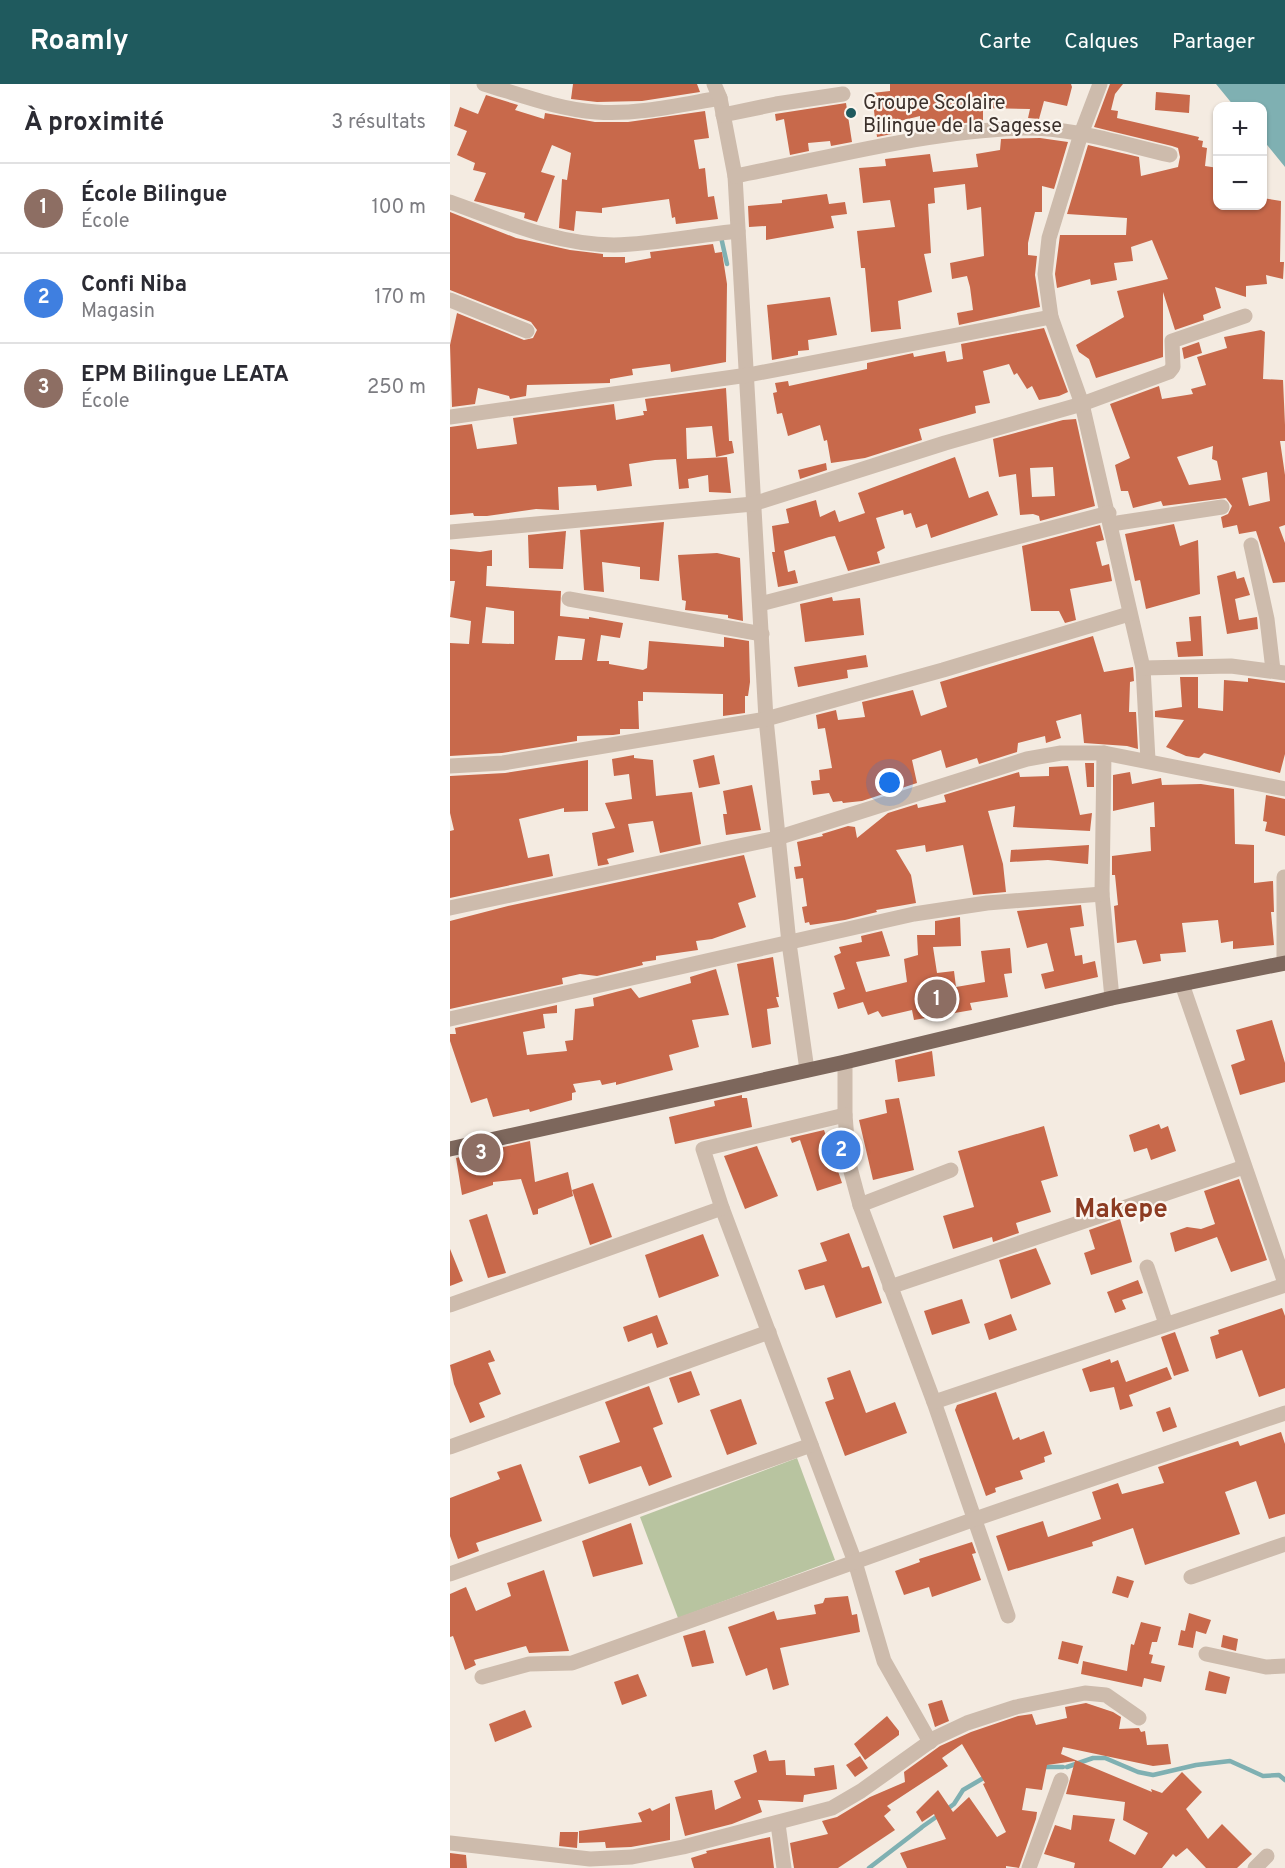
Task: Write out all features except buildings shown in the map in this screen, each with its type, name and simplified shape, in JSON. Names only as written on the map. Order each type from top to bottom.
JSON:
[{"type":"main road","points":[[450,1149],[845,1062],[1112,998],[1285,963]]},
{"type":"street","points":[[484,84],[562,107],[596,112],[633,112],[717,91],[735,176],[766,719],[789,943],[807,1070]]},
{"type":"street","points":[[1101,84],[1081,134],[1049,238],[1046,274],[1051,317],[1082,404],[1143,668],[1148,760]]},
{"type":"street","points":[[723,116],[776,104],[843,94]]},
{"type":"street","points":[[735,176],[938,137],[1024,128],[1081,134],[1170,155]]},
{"type":"street","points":[[450,202],[540,234],[570,241],[615,245],[738,231]]},
{"type":"street","points":[[450,300],[527,331]]},
{"type":"street","points":[[450,532],[753,504],[945,443],[1082,404],[1169,372],[1173,367],[1172,341],[1245,316]]},
{"type":"street","points":[[450,417],[748,375],[1051,317]]},
{"type":"street","points":[[760,604],[1110,519],[1222,507]]},
{"type":"street","points":[[1143,668],[1232,666],[1279,671],[1251,545]]},
{"type":"street","points":[[569,599],[762,634]]},
{"type":"street","points":[[450,766],[503,763],[766,719],[943,670],[1129,614]]},
{"type":"street","points":[[450,908],[777,838],[1028,759],[1061,753],[1104,753],[1148,760],[1285,789]]},
{"type":"street","points":[[1104,753],[1102,894],[1112,998]]},
{"type":"street","points":[[1284,877],[1285,963]]},
{"type":"street","points":[[450,1019],[925,912],[987,903],[1102,894]]},
{"type":"street","points":[[934,1402],[1285,1284],[1182,984]]},
{"type":"street","points":[[845,1062],[845,1115],[849,1164],[860,1205],[934,1402],[1008,1616]]},
{"type":"street","points":[[845,1115],[703,1149],[722,1208],[855,1562],[884,1661],[930,1742]]},
{"type":"street","points":[[890,1287],[1244,1167]]},
{"type":"street","points":[[860,1205],[951,1170]]},
{"type":"street","points":[[450,1305],[722,1208]]},
{"type":"street","points":[[1147,1267],[1166,1324]]},
{"type":"street","points":[[450,1447],[769,1332]]},
{"type":"street","points":[[482,1677],[529,1664],[572,1663],[975,1519],[1285,1413]]},
{"type":"street","points":[[450,1574],[811,1445]]},
{"type":"street","points":[[1191,1577],[1285,1544]]},
{"type":"street","points":[[1206,1653],[1266,1667],[1285,1666]]},
{"type":"street","points":[[450,1843],[590,1859],[632,1857],[778,1824],[832,1808],[930,1742],[967,1723],[1060,1696],[1085,1693],[1106,1695],[1139,1718]]},
{"type":"street","points":[[1029,1868],[1061,1780]]},
{"type":"street","points":[[778,1824],[784,1868]]},
{"type":"street","points":[[1255,1868],[1267,1856]]},
{"type":"green space","points":[[797,1458],[835,1560],[678,1618],[640,1517]]},
{"type":"water","points":[[1216,84],[1285,84],[1285,167],[1267,145],[1267,102],[1231,102]]},
{"type":"waterway","points":[[721,237],[727,264]]},
{"type":"waterway","points":[[1067,1767],[1093,1758],[1105,1758],[1138,1772],[1153,1775],[1196,1765],[1230,1761],[1263,1776],[1279,1775],[1285,1780]]},
{"type":"waterway","points":[[1041,1767],[1063,1767]]},
{"type":"waterway","points":[[946,1810],[954,1804],[963,1790],[987,1776]]},
{"type":"waterway","points":[[922,1827],[939,1815]]},
{"type":"waterway","points":[[869,1868],[921,1828]]},
{"type":"place","name":"Groupe Scolaire Bilingue de la Sagesse","points":[[851,113]]},
{"type":"place","name":"École Bilingue","points":[[937,999]]},
{"type":"place","name":"Confi Niba","points":[[841,1150]]},
{"type":"place","name":"EPM Bilingue LEATA","points":[[481,1153]]},
{"type":"district","name":"Makepe","points":[[1121,1208]]}]
